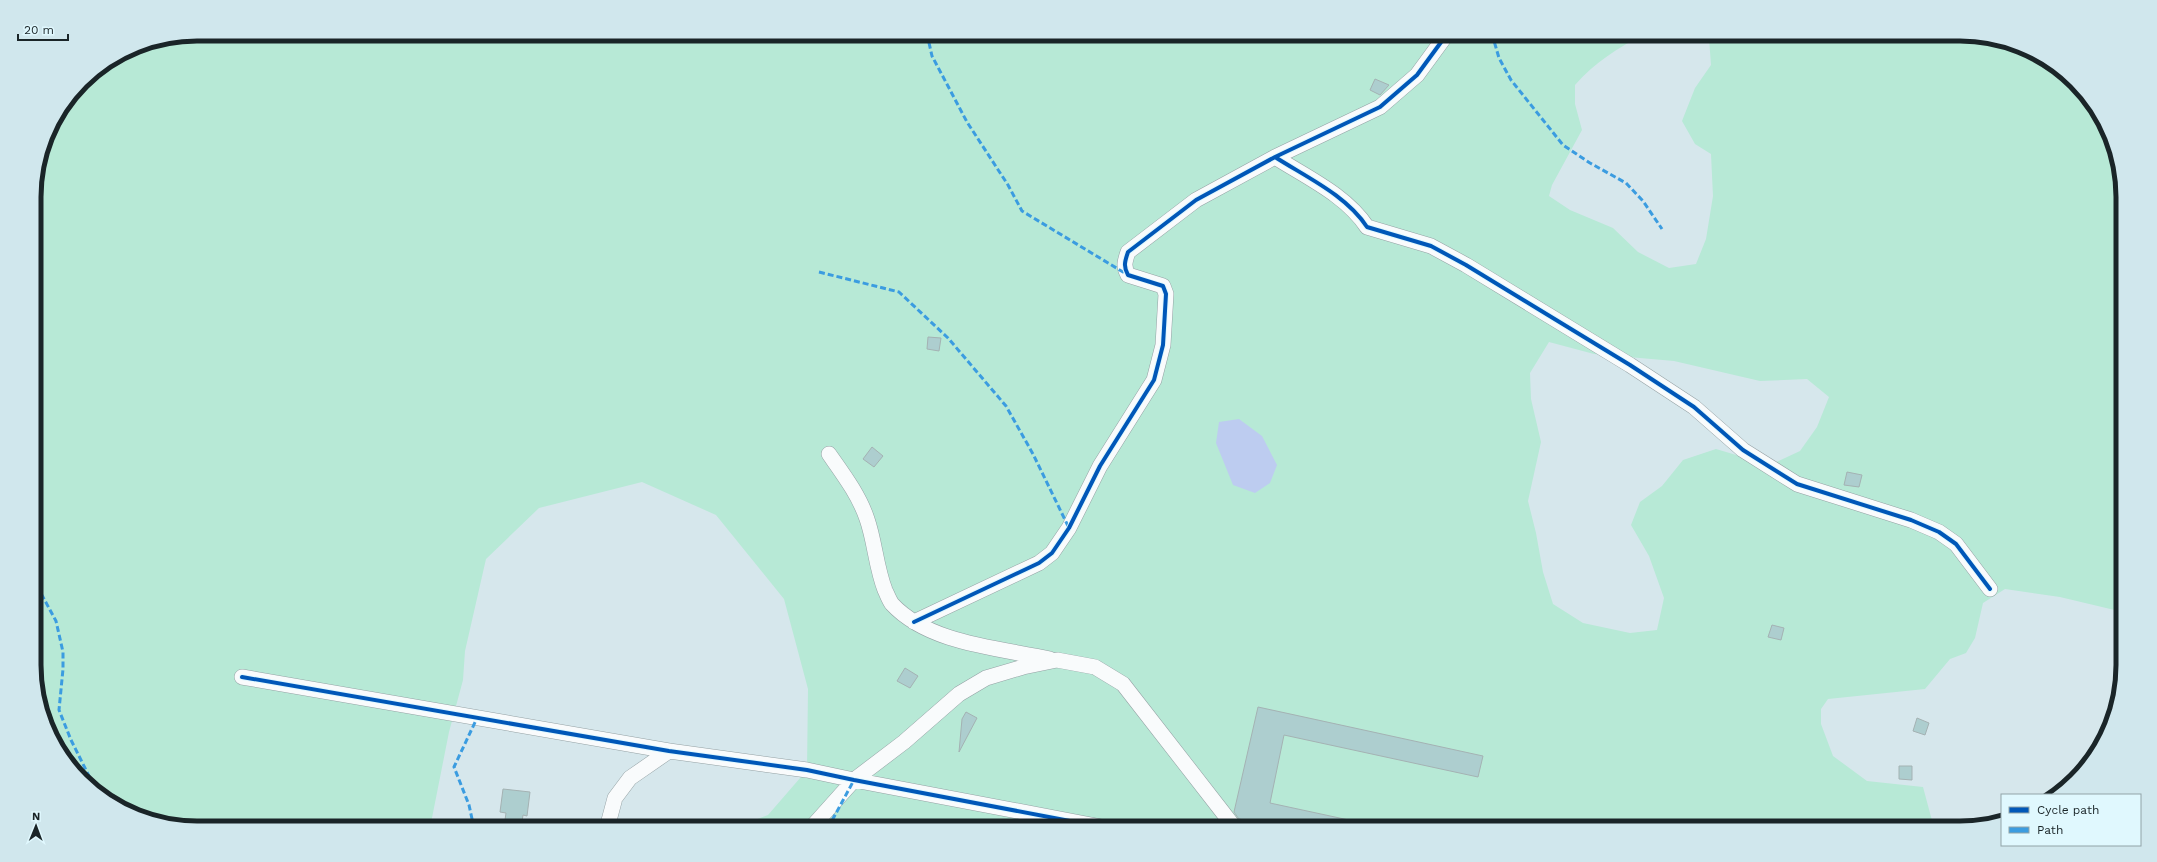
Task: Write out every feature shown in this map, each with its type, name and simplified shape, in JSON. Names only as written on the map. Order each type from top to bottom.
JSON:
[{"type":"street","points":[[914,622],[1039,563],[1052,553],[1081,506],[1100,466],[1154,380],[1163,345],[1166,294],[1163,286],[1128,275],[1124,269],[1124,262],[1128,252],[1196,200],[1276,157],[1380,106],[1417,75],[1442,41]]},
{"type":"street","points":[[1276,157],[1347,204],[1360,216],[1367,227],[1431,246],[1630,365],[1694,407],[1743,450],[1797,484],[1911,520],[1939,532],[1956,544],[1990,589]]},
{"type":"street","points":[[829,454],[851,485],[867,519],[879,573],[891,603],[914,622],[940,634],[977,645],[1095,667],[1123,684],[1230,821]]},
{"type":"street","points":[[817,821],[854,780],[904,742],[958,694],[986,678],[1023,667],[1057,660]]},
{"type":"street","points":[[242,676],[669,751],[807,770],[1070,821]]},
{"type":"street","points":[[609,821],[615,798],[630,778],[669,751]]},
{"type":"green space","points":[[187,41],[1632,41],[1607,56],[1575,85],[1575,104],[1582,130],[1552,185],[1549,196],[1570,210],[1613,228],[1638,252],[1669,268],[1696,264],[1706,239],[1713,196],[1711,154],[1695,144],[1682,121],[1695,88],[1711,65],[1709,41],[1970,41],[2000,46],[2029,57],[2047,67],[2063,80],[2090,110],[2108,147],[2116,187],[2116,610],[2060,597],[2005,589],[1983,603],[1975,638],[1966,653],[1950,659],[1925,689],[1828,699],[1821,709],[1821,724],[1833,756],[1867,781],[1923,787],[1932,821],[752,821],[768,815],[807,770],[808,689],[784,599],[716,515],[642,482],[539,508],[486,559],[465,651],[463,680],[449,732],[431,821],[187,821],[157,816],[128,805],[102,789],[73,760],[57,734],[46,705],[41,675],[42,177],[49,147],[67,110],[80,94],[102,73],[128,57],[157,46]],"holes":[[[1549,342],[1594,354],[1674,361],[1760,381],[1807,379],[1829,397],[1817,427],[1800,451],[1770,465],[1716,449],[1683,460],[1662,486],[1640,502],[1631,525],[1649,556],[1664,598],[1657,630],[1630,633],[1583,623],[1553,604],[1543,572],[1536,533],[1528,501],[1541,442],[1531,399],[1530,373]]]},
{"type":"water","points":[[1239,419],[1262,436],[1277,465],[1270,483],[1255,493],[1233,485],[1216,443],[1219,422]]},
{"type":"building","points":[[1375,79],[1389,85],[1380,95],[1370,90]]},
{"type":"building","points":[[928,337],[941,338],[939,351],[927,349]]},
{"type":"building","points":[[872,447],[883,456],[874,467],[863,459]]},
{"type":"building","points":[[1847,472],[1862,475],[1859,487],[1844,485]]},
{"type":"building","points":[[1772,625],[1784,628],[1781,640],[1768,637]]},
{"type":"building","points":[[905,668],[918,676],[910,688],[897,681]]},
{"type":"building","points":[[1258,707],[1483,756],[1478,777],[1284,735],[1270,803],[1353,821],[1248,821],[1239,819],[1234,812]]},
{"type":"building","points":[[966,712],[977,718],[959,752],[962,719]]},
{"type":"building","points":[[1917,718],[1929,723],[1925,735],[1913,731]]},
{"type":"building","points":[[1899,766],[1912,766],[1912,780],[1899,779]]},
{"type":"building","points":[[503,789],[530,792],[527,816],[523,815],[522,821],[505,820],[506,813],[500,812]]},
{"type":"marked path","points":[[929,41],[932,56],[967,122],[1008,185],[1022,211],[1128,275]]},
{"type":"marked path","points":[[1494,41],[1499,58],[1511,80],[1563,145],[1590,163],[1626,183],[1643,201],[1662,229]]},
{"type":"marked path","points":[[819,272],[899,292],[948,338],[1006,406],[1033,454],[1069,528]]},
{"type":"marked path","points":[[41,593],[56,621],[63,652],[59,710],[71,740],[90,778]]},
{"type":"marked path","points":[[472,821],[469,805],[454,767],[477,718]]},
{"type":"marked path","points":[[832,821],[854,780]]},
{"type":"cycle path","points":[[914,622],[1039,563],[1052,553],[1069,528],[1100,466],[1154,380],[1163,345],[1166,294],[1163,286],[1128,275],[1125,269],[1128,252],[1196,200],[1275,157],[1380,107],[1417,75],[1442,41]]},
{"type":"cycle path","points":[[1275,157],[1337,196],[1348,205],[1367,227],[1431,246],[1466,265],[1630,365],[1694,407],[1743,450],[1797,484],[1911,520],[1939,532],[1956,544],[1990,589]]},
{"type":"cycle path","points":[[242,677],[669,751],[807,770],[1070,821]]}]
